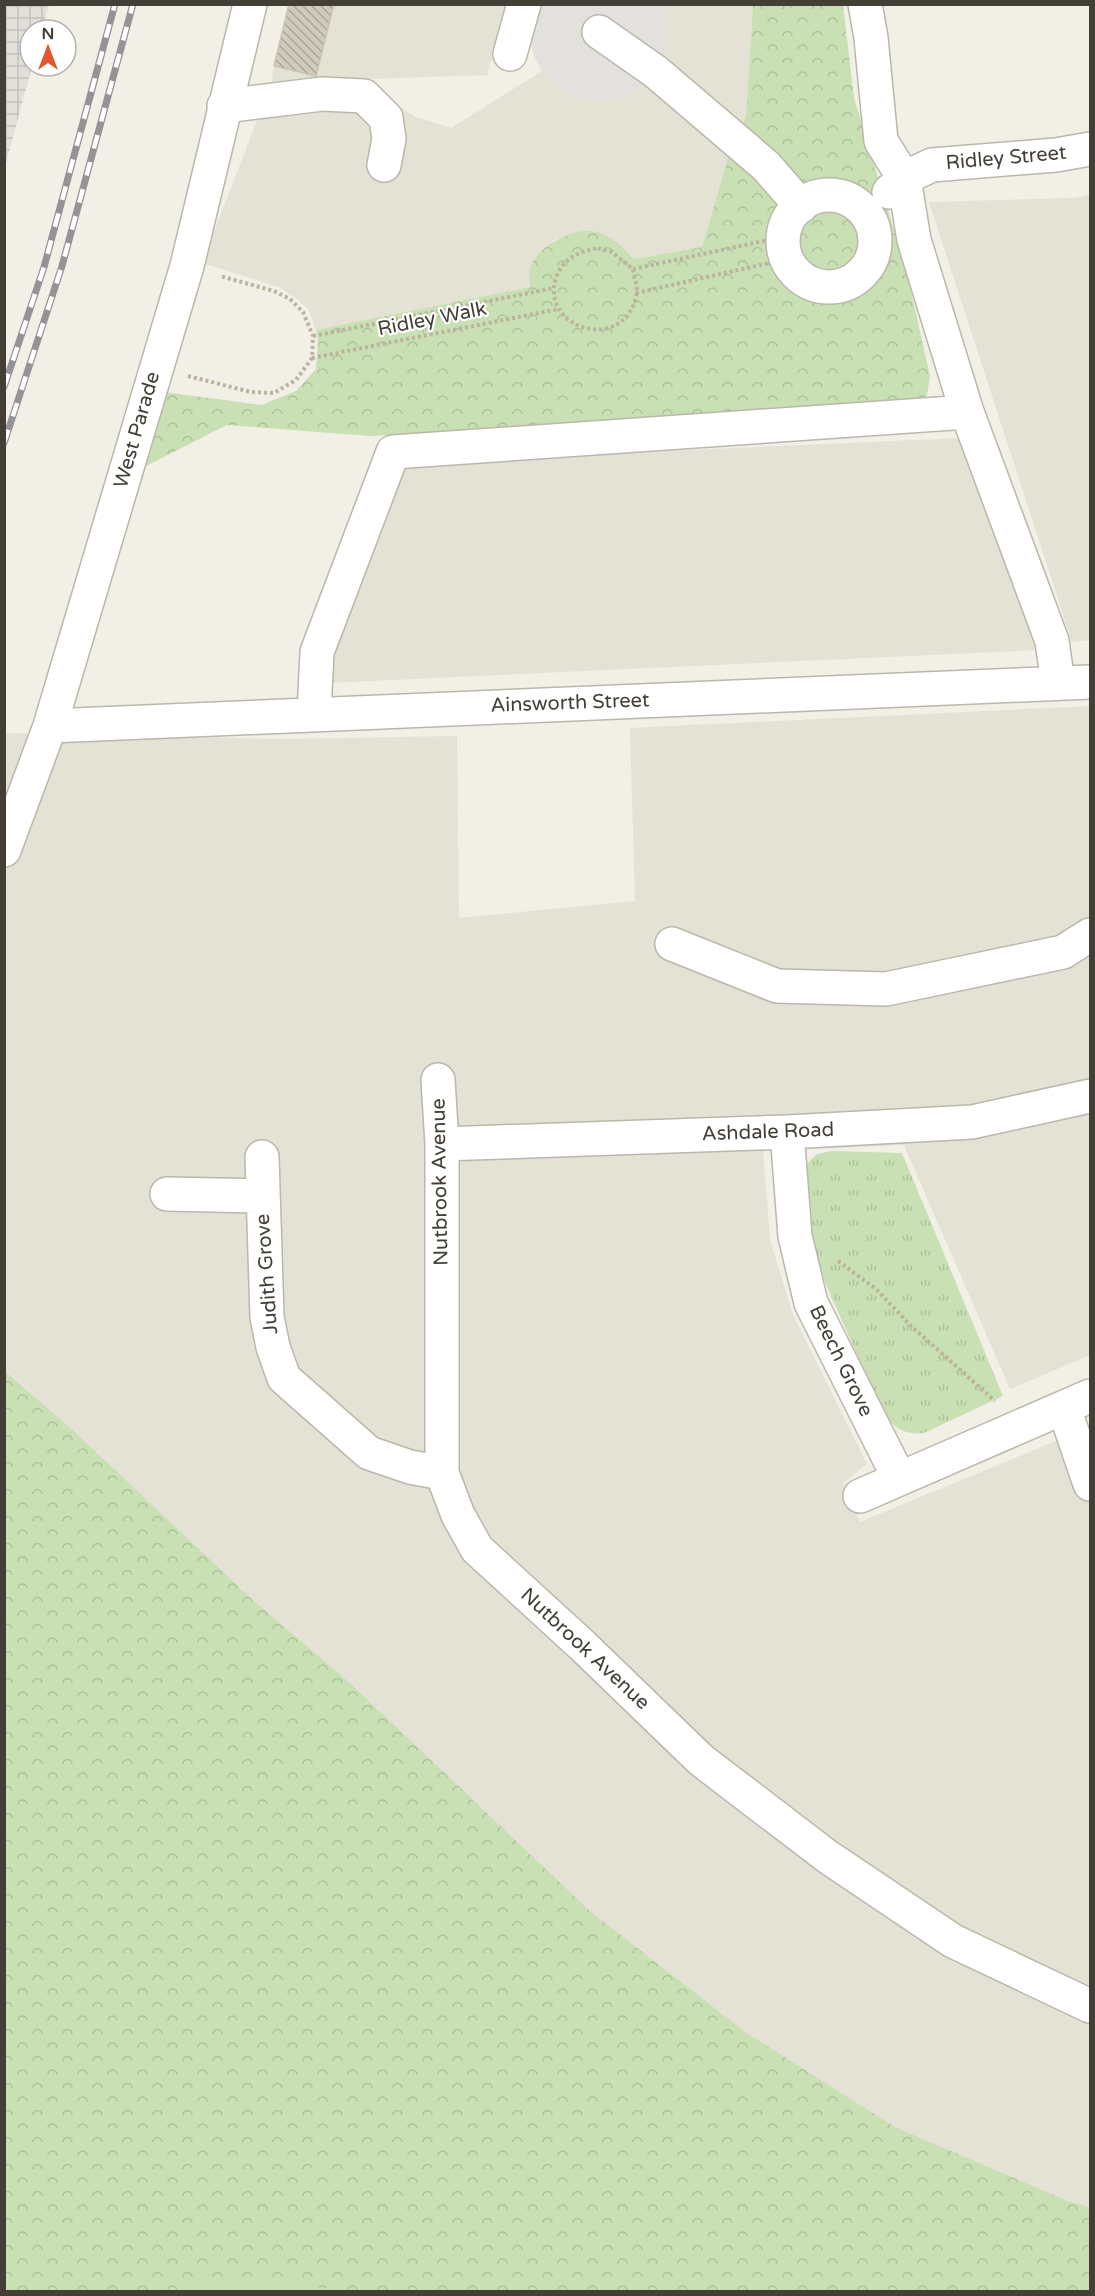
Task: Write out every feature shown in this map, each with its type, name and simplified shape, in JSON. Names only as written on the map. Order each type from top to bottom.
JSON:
[{"type":"street","name":"West Parade","points":[[4,850],[50,726],[187,266],[250,4]]},
{"type":"street","points":[[510,54],[524,4]]},
{"type":"street","points":[[865,4],[871,38],[881,141],[904,178],[914,240],[967,412],[1052,641],[1059,683]]},
{"type":"street","points":[[598,32],[656,72],[766,166],[801,206]]},
{"type":"street","points":[[225,106],[322,94],[364,96],[386,118],[389,139],[384,165]]},
{"type":"street","name":"Ridley Street","points":[[866,212],[904,178],[932,165],[1056,155],[1090,149]]},
{"type":"street","points":[[824,195],[840,196],[854,202],[866,212],[874,226],[876,242],[873,258],[861,275],[848,284],[832,287],[809,283],[796,273],[784,248],[796,209],[801,206],[809,200],[824,195]]},
{"type":"street","points":[[314,714],[317,652],[393,452],[967,412]]},
{"type":"street","name":"Ainsworth Street","points":[[50,726],[1090,682]]},
{"type":"street","points":[[672,944],[777,986],[886,989],[1063,952],[1090,934]]},
{"type":"street","name":"Nutbrook Avenue","points":[[438,1080],[442,1144],[442,1473],[458,1515],[477,1548],[584,1646],[701,1760],[828,1857],[953,1941],[1081,2004],[1090,2006]]},
{"type":"street","name":"Ashdale Road","points":[[442,1144],[787,1132],[972,1122],[1090,1096]]},
{"type":"street","name":"Beech Grove","points":[[787,1132],[795,1236],[811,1303],[899,1478]]},
{"type":"street","name":"Judith Grove","points":[[262,1157],[267,1317],[273,1347],[285,1378],[369,1453],[410,1467],[442,1473]]},
{"type":"street","name":"Judith Grove","points":[[167,1194],[262,1196]]},
{"type":"street","points":[[860,1496],[1077,1402],[1090,1484]]},
{"type":"path","points":[[598,248],[612,252],[633,269],[636,293],[630,313],[619,323],[606,330],[591,330],[579,327],[567,319],[559,309],[554,288],[560,269],[568,259],[580,252],[598,248]]},
{"type":"path","points":[[633,269],[784,248]]},
{"type":"path","points":[[636,293],[784,248]]},
{"type":"path","points":[[156,367],[251,393],[274,393],[296,380],[312,358],[313,336],[303,312],[290,299],[274,291],[187,266]]},
{"type":"path","name":"Ridley Walk","points":[[313,336],[554,288]]},
{"type":"path","name":"Ridley Walk","points":[[312,358],[559,309]]},
{"type":"path","points":[[795,1236],[811,1241],[876,1289],[911,1326],[1023,1425]]},
{"type":"shaded area","points":[[5,4],[49,5],[45,18],[18,18],[18,78],[29,78],[5,167]]},
{"type":"shaded area","points":[[536,4],[662,5],[666,13],[669,34],[665,54],[656,72],[640,88],[621,98],[599,101],[577,97],[558,87],[542,71],[537,62],[532,49],[530,33]]},
{"type":"shaded area","points":[[289,5],[508,5],[487,75],[369,79],[384,90],[394,104],[416,117],[451,128],[542,71],[534,55],[531,41],[536,5],[753,5],[746,116],[728,158],[702,247],[634,259],[626,250],[592,231],[571,235],[554,240],[530,269],[530,287],[316,330],[308,309],[279,287],[202,263],[272,82]]},
{"type":"shaded area","points":[[1090,195],[1090,640],[1072,642],[929,202],[1073,198]]},
{"type":"shaded area","points":[[960,438],[1037,650],[327,683],[329,636],[395,463]]},
{"type":"shaded area","points":[[1090,706],[1090,1355],[1010,1389],[904,1145],[763,1151],[770,1240],[793,1315],[867,1464],[843,1483],[860,1522],[1090,1427],[1090,2207],[1068,2201],[895,2127],[747,2033],[590,1911],[349,1682],[252,1599],[75,1432],[5,1370],[4,733],[283,739],[457,736],[459,918],[635,901],[630,728]]},
{"type":"green space","points":[[753,5],[843,5],[854,98],[906,269],[930,376],[927,395],[913,406],[369,436],[227,425],[140,469],[164,392],[262,405],[296,391],[316,369],[318,342],[316,330],[530,287],[530,268],[540,253],[555,241],[583,231],[598,232],[610,238],[634,259],[702,247],[728,158],[746,116]]},
{"type":"green space","points":[[832,1151],[902,1153],[1003,1396],[924,1433],[901,1430],[884,1415],[827,1287],[812,1246],[804,1167],[817,1154]]},
{"type":"green space","points":[[4,1370],[75,1432],[252,1599],[349,1682],[590,1911],[747,2033],[895,2127],[1068,2201],[1090,2207],[1090,2291],[5,2291]]},
{"type":"green space","points":[[195,2278],[366,2291],[194,2291]]},
{"type":"building","points":[[289,4],[334,4],[316,76],[274,66]]},
{"type":"railway","points":[[4,387],[44,267],[115,4]]},
{"type":"railway","points":[[4,443],[62,266],[133,4]]}]
